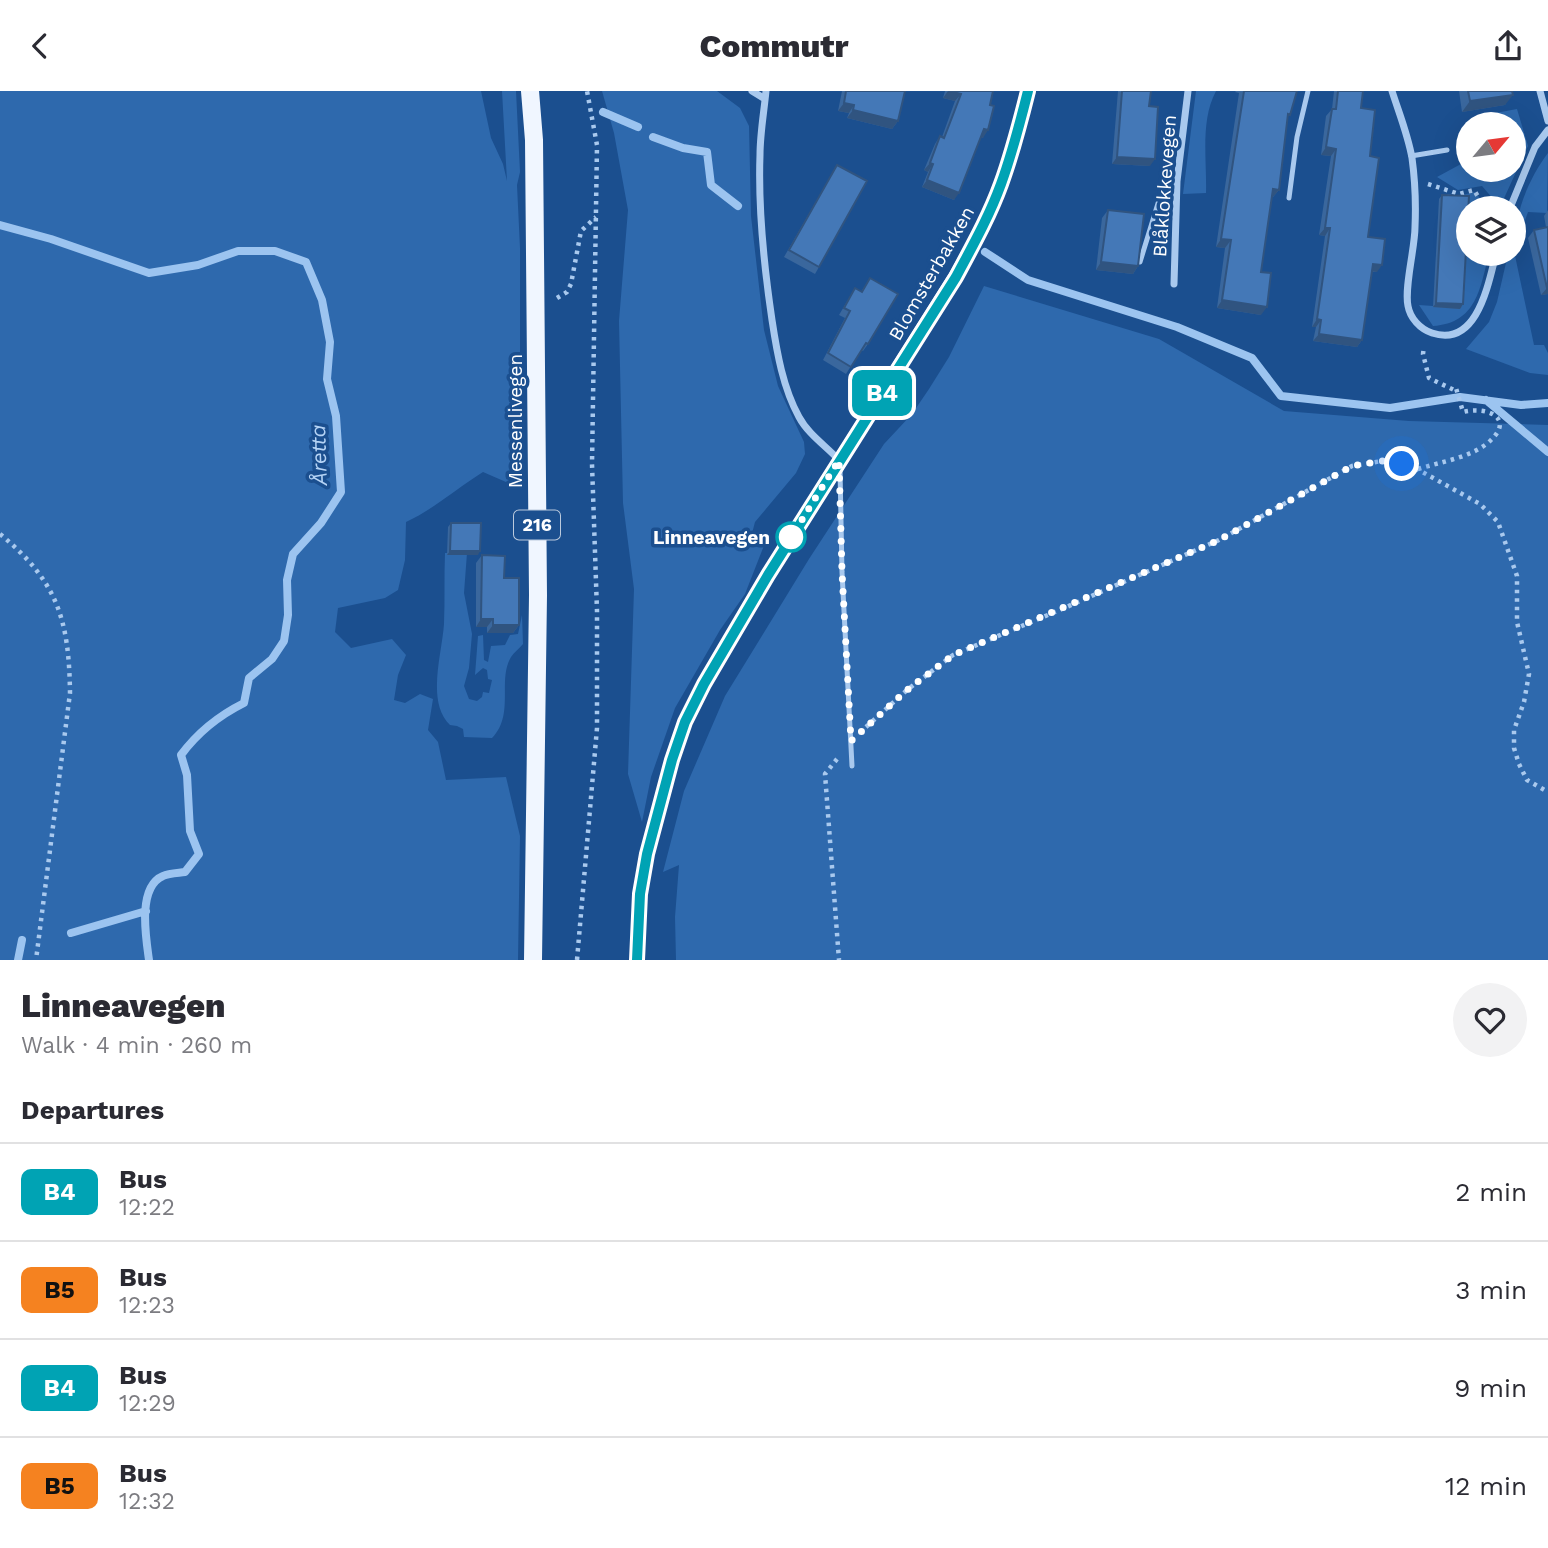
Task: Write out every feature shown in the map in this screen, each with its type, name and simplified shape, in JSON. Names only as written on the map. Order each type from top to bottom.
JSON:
[{"type":"main road","name":"Messenlivegen","points":[[530,91],[534,139],[538,595],[533,960]]},
{"type":"street","points":[[752,91],[766,95],[760,152],[760,201],[768,290],[780,366],[800,419],[839,460]]},
{"type":"street","name":"Blomsterbakken","points":[[637,960],[640,894],[647,854],[685,722],[704,684],[762,586],[956,277],[1000,186],[1028,91]]},
{"type":"street","name":"Blåklokkevegen","points":[[1174,284],[1177,181],[1188,91]]},
{"type":"street","points":[[1392,91],[1411,156],[1416,228],[1407,305],[1413,320],[1429,332],[1447,336],[1463,331],[1472,320],[1493,266]]},
{"type":"street","points":[[1540,91],[1548,121]]},
{"type":"street","points":[[1515,196],[1535,147],[1548,130]]},
{"type":"lane","points":[[1289,198],[1297,137],[1308,91]]},
{"type":"lane","points":[[1411,156],[1447,150]]},
{"type":"lane","points":[[1140,262],[1160,197],[1177,181]]},
{"type":"lane","points":[[839,460],[852,766]]},
{"type":"path","points":[[578,960],[597,728],[592,330],[597,145],[587,91]]},
{"type":"path","points":[[1429,184],[1459,194],[1474,190],[1478,196]]},
{"type":"path","points":[[535,298],[555,299],[567,292],[571,284],[581,231],[596,217]]},
{"type":"path","points":[[1417,469],[1479,448],[1492,439],[1499,426],[1498,419],[1490,411],[1475,409],[1463,412],[1456,389],[1429,378],[1423,354],[1429,332]]},
{"type":"path","points":[[839,960],[825,774],[851,741],[907,690],[953,655],[1219,540],[1352,466],[1388,460],[1417,469],[1480,504],[1498,522],[1506,538],[1517,576],[1517,622],[1529,674],[1524,702],[1514,730],[1514,748],[1527,780],[1548,792]]},
{"type":"path","points":[[0,534],[25,555],[45,580],[62,617],[69,656],[70,693],[36,960]]},
{"type":"shaded area","points":[[0,91],[481,91],[491,138],[503,164],[507,181],[502,91],[516,91],[520,172],[517,185],[520,248],[520,445],[519,473],[515,486],[483,472],[406,522],[405,560],[398,590],[385,598],[338,608],[335,632],[351,648],[392,639],[406,655],[398,675],[394,700],[405,703],[420,694],[433,699],[428,730],[438,742],[446,780],[506,777],[520,836],[518,960],[0,960]]},
{"type":"shaded area","points":[[602,91],[717,91],[740,108],[749,126],[751,216],[764,330],[778,386],[804,442],[805,454],[796,473],[755,522],[750,541],[765,543],[745,594],[720,630],[675,708],[651,777],[642,822],[628,774],[634,589],[623,503],[619,321],[628,210],[614,133]]},
{"type":"shaded area","points":[[1196,91],[1216,91],[1206,128],[1206,193],[1183,194]]},
{"type":"shaded area","points":[[1548,153],[1547,213],[1528,212],[1526,218],[1524,196]]},
{"type":"shaded area","points":[[1456,167],[1456,182],[1511,182],[1505,196],[1491,196],[1482,186],[1458,190],[1437,177]]},
{"type":"shaded area","points":[[1475,192],[1478,196],[1458,196]]},
{"type":"shaded area","points":[[1448,194],[1458,196],[1456,199],[1442,198]]},
{"type":"shaded area","points":[[1464,266],[1486,266],[1474,302],[1459,318],[1433,326],[1419,305],[1461,308]]},
{"type":"shaded area","points":[[1505,266],[1517,266],[1534,345],[1544,345],[1548,353],[1548,375],[1530,373],[1466,349],[1489,322],[1497,302]]},
{"type":"shaded area","points":[[984,286],[1159,339],[1284,411],[1409,421],[1548,425],[1548,960],[676,960],[675,917],[679,865],[663,872],[684,791],[725,696],[884,444],[912,414],[929,389],[949,357]]},
{"type":"shaded area","points":[[445,553],[467,553],[464,593],[472,634],[469,668],[464,686],[469,699],[477,701],[483,692],[489,693],[492,680],[488,679],[487,670],[483,668],[475,675],[478,636],[483,635],[484,660],[488,662],[491,646],[505,645],[510,635],[518,634],[522,615],[523,644],[512,655],[507,666],[503,719],[492,738],[464,737],[463,729],[450,725],[439,704],[437,677],[444,624]]},
{"type":"building","points":[[846,91],[905,91],[898,121],[853,110],[854,105],[844,103]]},
{"type":"building","points":[[949,91],[993,91],[990,105],[994,106],[988,130],[984,129],[959,193],[927,180],[940,136],[944,138],[961,94]]},
{"type":"building","points":[[1122,91],[1151,91],[1149,106],[1158,107],[1155,159],[1117,157]]},
{"type":"building","points":[[1244,91],[1297,91],[1290,115],[1288,114],[1279,190],[1273,189],[1261,272],[1271,273],[1267,307],[1222,300],[1231,240],[1221,239]]},
{"type":"building","points":[[1338,91],[1363,91],[1361,108],[1375,110],[1370,156],[1379,158],[1368,237],[1385,239],[1382,265],[1373,264],[1362,340],[1319,334],[1321,320],[1317,319],[1330,228],[1325,228],[1336,149],[1326,147]]},
{"type":"building","points":[[1468,91],[1512,91],[1513,95],[1470,101]]},
{"type":"building","points":[[837,165],[867,181],[819,267],[789,250]]},
{"type":"building","points":[[1442,195],[1469,196],[1456,196],[1456,266],[1465,266],[1463,304],[1436,303]]},
{"type":"building","points":[[1108,210],[1144,214],[1138,266],[1101,262]]},
{"type":"building","points":[[1548,227],[1548,287],[1547,288],[1534,230]]},
{"type":"building","points":[[870,278],[898,294],[851,367],[828,353],[850,311],[844,308],[855,288],[862,292]]},
{"type":"building","points":[[451,523],[481,523],[480,551],[450,551]]},
{"type":"building","points":[[482,555],[505,556],[504,578],[519,578],[519,625],[493,625],[493,619],[481,619]]},
{"type":"waterway","points":[[603,112],[638,127]]},
{"type":"waterway","points":[[653,137],[683,148],[707,152],[711,185],[738,206]]},
{"type":"waterway","name":"Åretta","points":[[0,225],[51,239],[149,273],[198,265],[238,251],[275,251],[306,262],[322,300],[330,342],[327,379],[336,416],[341,492],[321,523],[293,554],[287,580],[288,615],[284,641],[272,659],[249,678],[244,703],[209,725],[181,755],[187,775],[190,831],[199,854],[185,872],[163,876],[149,891],[145,914],[149,960]]},
{"type":"waterway","points":[[985,252],[1028,280],[1177,327],[1252,358],[1281,396],[1390,408],[1460,397],[1521,405],[1548,403]]},
{"type":"waterway","points":[[1486,400],[1548,452]]},
{"type":"waterway","points":[[71,933],[146,911]]},
{"type":"waterway","points":[[18,960],[22,940]]},
{"type":"bus line","name":"B4","points":[[637,960],[640,894],[647,854],[685,722],[704,684],[768,575],[956,277],[1000,186],[1028,91]]},
{"type":"place","name":"Linneavegen","points":[[791,537]]},
{"type":"route","points":[[791,537],[790,539],[839,460],[851,741],[907,690],[953,655],[1219,540],[1352,466],[1388,460],[1402,464]]}]
